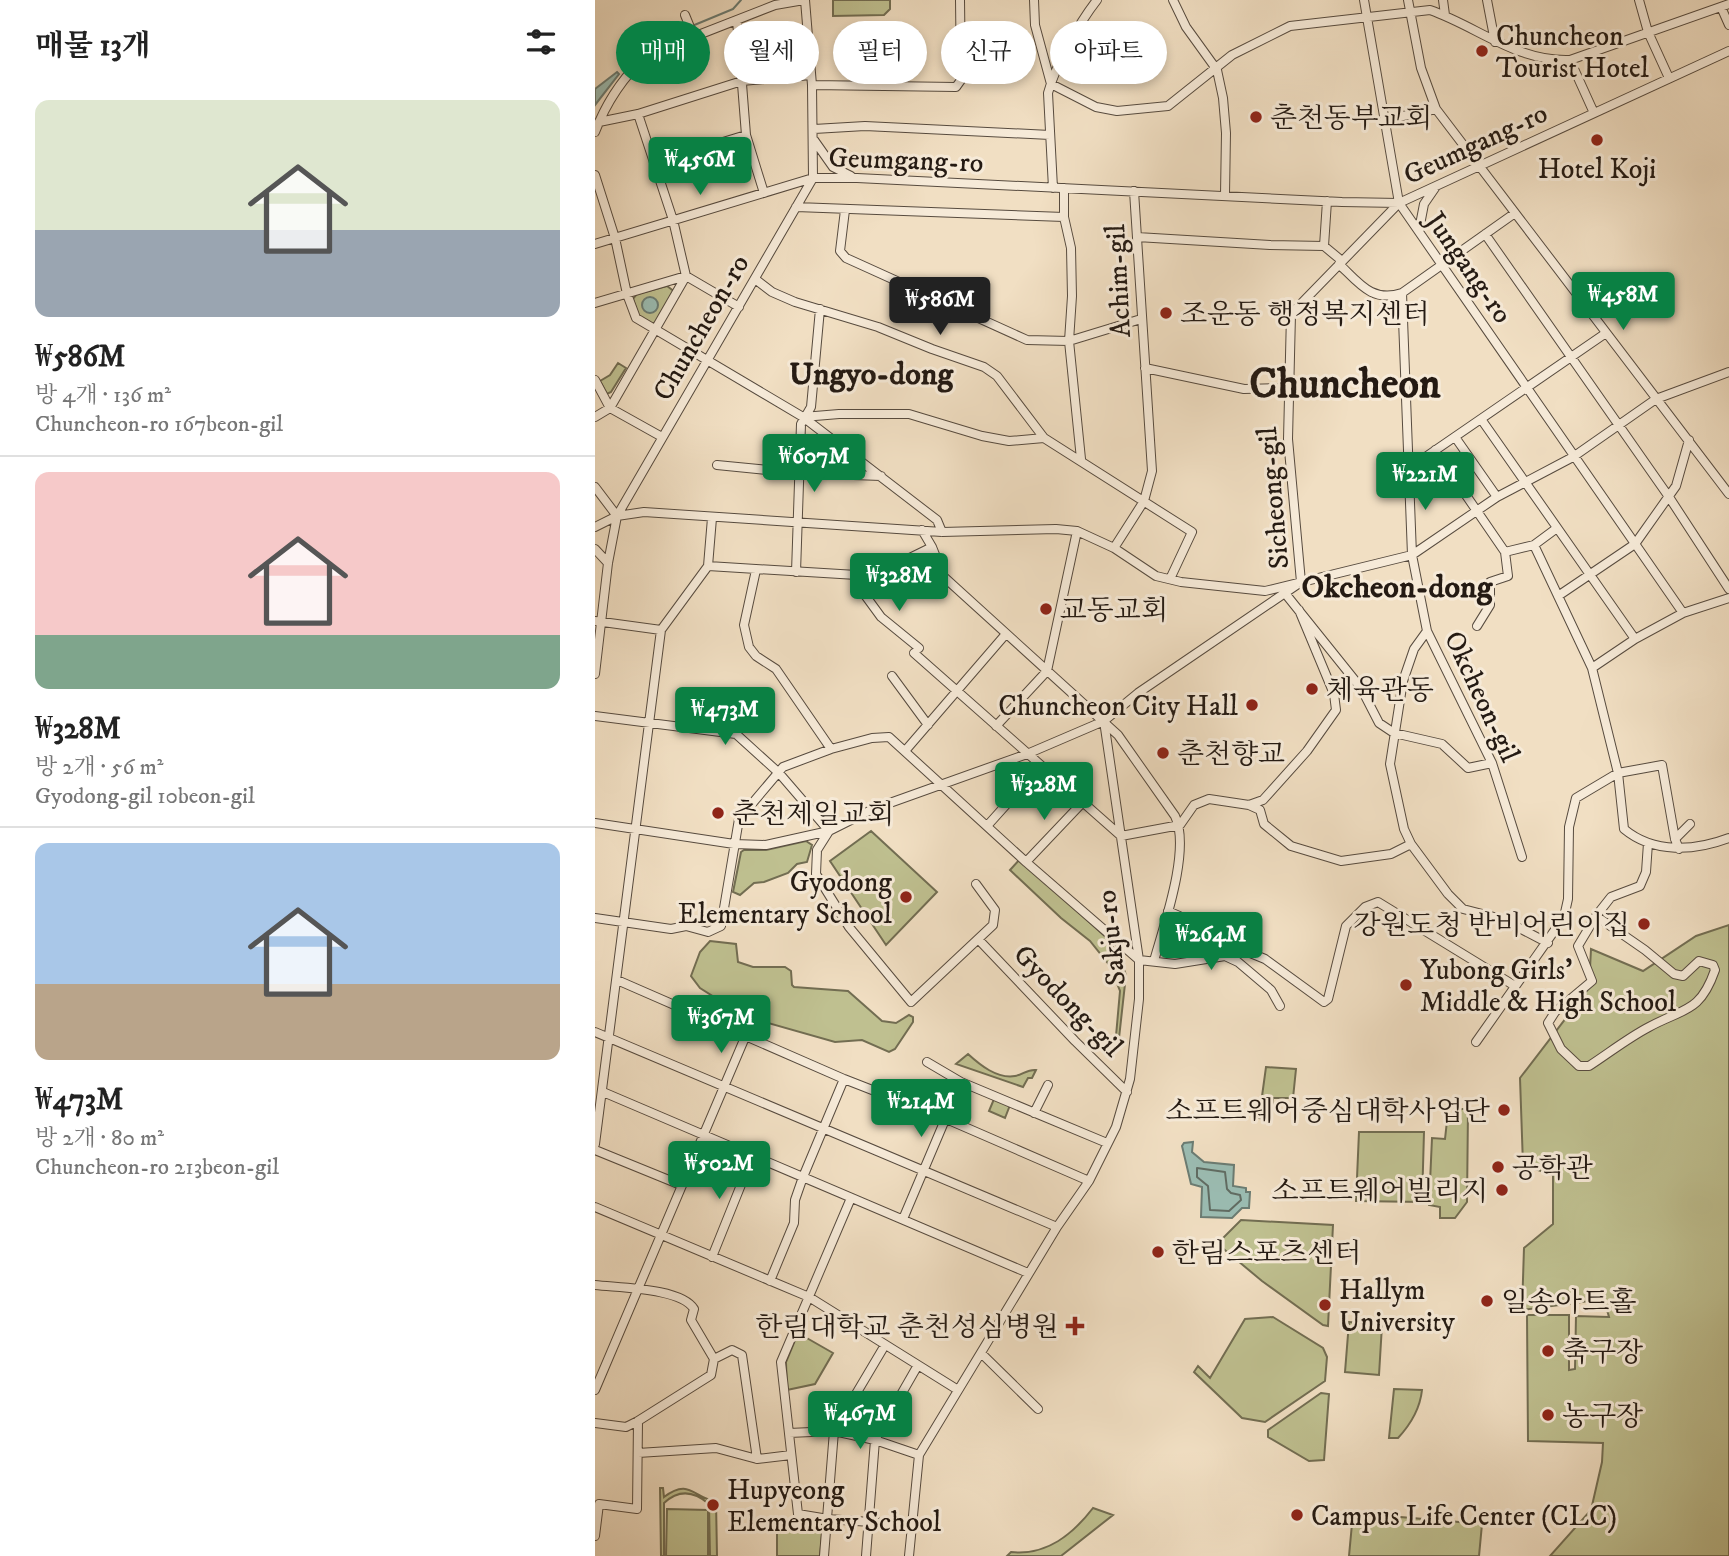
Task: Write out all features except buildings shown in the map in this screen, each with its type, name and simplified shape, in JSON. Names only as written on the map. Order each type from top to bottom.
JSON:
[{"type":"street","points":[[710,31],[775,5],[804,0],[806,21]]},
{"type":"street","points":[[813,178],[812,85],[956,87],[961,80],[960,0]]},
{"type":"street","points":[[1034,0],[1035,25],[1050,79]]},
{"type":"street","points":[[1084,21],[1097,0]]},
{"type":"street","points":[[1173,0],[1186,27],[1217,70],[1226,133],[1225,194]]},
{"type":"street","name":"Jungang-ro","points":[[1364,0],[1399,202],[1683,613]]},
{"type":"street","points":[[1408,0],[1421,68],[1436,109],[1729,494]]},
{"type":"street","points":[[1443,0],[1445,15]]},
{"type":"street","points":[[1487,0],[1495,42]]},
{"type":"street","points":[[1639,0],[1649,32],[1669,78]]},
{"type":"street","points":[[1053,84],[1096,107],[1117,111],[1168,106],[1217,70],[1232,55],[1290,26],[1410,11],[1430,10],[1445,15],[1495,42],[1552,61],[1570,60],[1725,6],[1729,25]]},
{"type":"street","points":[[685,15],[687,21]]},
{"type":"street","name":"Geumgang-ro","points":[[595,244],[813,178],[1399,202],[1729,51]]},
{"type":"street","points":[[1570,60],[1594,113]]},
{"type":"street","points":[[595,132],[608,104],[622,84]]},
{"type":"street","points":[[599,122],[638,114],[733,84]]},
{"type":"street","points":[[742,84],[746,135],[764,193]]},
{"type":"street","points":[[1051,84],[1048,93],[1053,188]]},
{"type":"street","points":[[1384,120],[1436,109]]},
{"type":"street","points":[[595,417],[611,408],[686,276],[673,220],[638,114]]},
{"type":"street","points":[[813,133],[865,126],[1050,135]]},
{"type":"street","points":[[813,133],[823,156],[833,167],[857,178]]},
{"type":"street","points":[[654,163],[746,135]]},
{"type":"street","points":[[595,175],[636,318],[803,417],[937,520],[942,532]]},
{"type":"street","name":"Chuncheon-ro","points":[[595,674],[598,622],[617,516],[813,178]]},
{"type":"street","points":[[1419,233],[1424,204],[1436,186]]},
{"type":"street","points":[[1064,188],[1064,216],[1071,248],[1069,341],[1081,460]]},
{"type":"street","name":"Achim-gil","points":[[1114,548],[1144,501],[1151,471],[1134,191]]},
{"type":"street","points":[[1324,246],[1327,201]]},
{"type":"street","name":"Sicheong-gil","points":[[1301,582],[1288,439],[1291,314],[1399,202]]},
{"type":"street","points":[[796,207],[1064,216]]},
{"type":"street","points":[[845,210],[840,251],[846,258],[1027,340],[1069,341],[1141,319]]},
{"type":"street","points":[[1137,237],[1324,246],[1367,290],[1390,297],[1402,293],[1515,213]]},
{"type":"street","points":[[1485,234],[1619,425],[1729,589]]},
{"type":"street","points":[[595,303],[686,276],[739,307]]},
{"type":"street","points":[[755,279],[772,292],[879,327],[984,367],[997,376],[1044,438],[1192,532],[1171,579]]},
{"type":"street","name":"Okcheon-gil","points":[[1402,293],[1412,555],[1427,631],[1492,763],[1521,857]]},
{"type":"street","points":[[796,572],[798,473],[803,417],[811,407],[820,309]]},
{"type":"street","points":[[1408,469],[1606,333]]},
{"type":"street","name":"Achim-gil","points":[[1145,368],[1244,388],[1288,388]]},
{"type":"street","points":[[595,527],[617,516],[644,512],[942,532],[1056,529],[1077,531],[1114,548],[1156,576],[1265,591],[1412,555],[1497,497],[1573,457],[1656,399],[1729,372]]},
{"type":"street","points":[[595,380],[611,408],[663,437]]},
{"type":"street","points":[[803,417],[909,414],[982,436],[1009,441],[1044,438]]},
{"type":"street","points":[[1481,419],[1635,639]]},
{"type":"street","points":[[1455,437],[1497,497]]},
{"type":"street","points":[[1558,596],[1635,544],[1676,486],[1689,440]]},
{"type":"street","points":[[1435,450],[1506,552],[1508,576],[1490,582],[1490,605],[1477,626]]},
{"type":"street","points":[[717,465],[798,473],[881,476]]},
{"type":"street","points":[[595,486],[617,516]]},
{"type":"street","points":[[595,1144],[661,630],[709,566],[712,518]]},
{"type":"street","points":[[1506,552],[1534,545],[1557,528]]},
{"type":"street","points":[[922,530],[944,577],[1118,735],[1180,825]]},
{"type":"street","points":[[996,726],[1047,671],[1077,531]]},
{"type":"street","points":[[1534,545],[1593,668],[1618,773],[1624,829],[1648,843],[1682,849],[1708,846],[1729,838]]},
{"type":"street","points":[[932,547],[873,576],[862,591],[881,617],[957,691],[1121,836],[1180,825]]},
{"type":"street","points":[[595,549],[608,563]]},
{"type":"street","points":[[709,566],[873,576]]},
{"type":"street","points":[[756,570],[744,625],[749,647],[776,669],[831,749]]},
{"type":"street","points":[[595,823],[734,844],[767,845],[829,831],[873,809],[1027,754],[1104,721],[1138,693],[1301,582]]},
{"type":"street","points":[[1284,592],[1361,688],[1379,723],[1394,733],[1442,744],[1468,768],[1492,763]]},
{"type":"street","points":[[1593,668],[1635,639],[1683,613],[1729,598]]},
{"type":"street","points":[[1248,805],[1263,800],[1307,751],[1336,710],[1334,694],[1299,610]]},
{"type":"street","points":[[598,622],[661,630]]},
{"type":"street","points":[[1427,631],[1413,649],[1403,681],[1390,764],[1404,829],[1411,844],[1448,894],[1463,909],[1502,919],[1548,943]]},
{"type":"street","points":[[905,751],[1005,635]]},
{"type":"street","points":[[892,676],[928,725]]},
{"type":"street","points":[[595,716],[736,734],[779,773],[829,831]]},
{"type":"street","name":"Sakju-ro","points":[[909,1556],[919,1455],[1028,1273],[1089,1181],[1116,1127],[1127,1092],[1139,999],[1139,960],[1104,721]]},
{"type":"street","points":[[595,918],[671,929],[686,926],[708,932],[721,926],[739,819],[783,767],[831,749],[872,738],[889,737],[1139,960],[1175,964],[1225,956],[1238,962],[1271,990],[1280,1006]]},
{"type":"street","points":[[1476,1042],[1564,918],[1568,899],[1569,827],[1576,798],[1618,773],[1662,765],[1675,839],[1682,849]]},
{"type":"street","points":[[987,826],[1040,766]]},
{"type":"street","points":[[1154,961],[1179,863],[1180,825],[1194,805],[1209,799],[1248,805],[1260,810],[1264,824],[1291,846],[1341,861],[1391,854],[1411,844]]},
{"type":"street","points":[[1026,862],[1083,802]]},
{"type":"street","points":[[1675,839],[1690,824]]},
{"type":"street","name":"Gyodong-gil","points":[[829,831],[817,850],[816,874],[849,926],[911,1002],[993,925],[995,910],[976,884]]},
{"type":"street","points":[[1595,916],[1645,950],[1674,974],[1683,976],[1699,961],[1713,965],[1715,970],[1709,988],[1699,1001],[1678,1015],[1650,1026],[1589,1066],[1579,1066],[1561,1049],[1548,1023],[1556,1012],[1592,981],[1578,947],[1595,916],[1611,897],[1640,886],[1646,872],[1648,843]]},
{"type":"street","points":[[1168,911],[1186,919],[1209,936],[1265,959],[1324,1002],[1328,999],[1346,926],[1364,907],[1378,902],[1515,986]]},
{"type":"street","name":"Gyodong-gil","points":[[978,939],[1127,1092]]},
{"type":"street","points":[[617,980],[844,1079],[944,1118],[1089,1181]]},
{"type":"street","points":[[595,1032],[1057,1227]]},
{"type":"street","points":[[595,1390],[746,1035]]},
{"type":"street","points":[[927,1062],[961,1082],[1107,1143]]},
{"type":"street","points":[[770,1281],[794,1223],[795,1200],[803,1177],[844,1079]]},
{"type":"street","points":[[903,1219],[961,1082]]},
{"type":"street","points":[[1034,1113],[1048,1085]]},
{"type":"street","points":[[603,1092],[1028,1273]]},
{"type":"street","points":[[595,1150],[681,1185]]},
{"type":"street","points":[[712,1257],[753,1155]]},
{"type":"street","points":[[851,1198],[781,1362],[798,1514],[912,1525]]},
{"type":"street","points":[[595,1207],[809,1297],[958,1390]]},
{"type":"street","points":[[595,1285],[675,1295],[689,1301],[694,1309],[691,1320],[715,1359],[711,1375],[638,1421],[626,1427],[595,1423]]},
{"type":"street","points":[[824,1556],[834,1431],[885,1345]]},
{"type":"street","points":[[715,1359],[732,1350],[742,1355],[757,1459]]},
{"type":"street","points":[[981,1353],[1038,1409]]},
{"type":"street","points":[[866,1556],[875,1440],[918,1365]]},
{"type":"street","points":[[595,1536],[599,1504],[637,1509],[638,1421]]},
{"type":"street","points":[[789,1433],[834,1431],[875,1440],[919,1455]]},
{"type":"street","points":[[638,1453],[716,1448],[757,1459],[791,1455]]},
{"type":"green space","points":[[833,0],[890,0],[890,9],[884,15],[833,16]]},
{"type":"green space","points":[[667,286],[675,292],[653,327],[639,317],[633,299],[637,294]]},
{"type":"green space","points":[[618,363],[626,368],[607,394],[600,381],[610,375]]},
{"type":"green space","points":[[871,831],[937,892],[886,945],[830,861]]},
{"type":"green space","points":[[806,841],[812,845],[807,862],[797,864],[788,873],[754,883],[740,895],[733,892],[741,852],[766,850]]},
{"type":"green space","points":[[1020,859],[1109,940],[1126,975],[1119,1038],[1116,1036],[1120,991],[1110,966],[1090,941],[1010,870]]},
{"type":"green space","points":[[1729,925],[1729,1556],[1550,1556],[1591,1510],[1602,1462],[1603,1443],[1528,1441],[1527,1315],[1569,1315],[1569,1370],[1575,1369],[1576,1316],[1609,1317],[1604,1299],[1522,1310],[1524,1248],[1553,1224],[1553,1175],[1523,1165],[1520,1078],[1589,988],[1591,949],[1643,971],[1696,936]]},
{"type":"green space","points":[[710,941],[736,944],[738,962],[753,967],[785,967],[791,971],[794,987],[848,991],[882,1021],[896,1023],[909,1015],[913,1017],[913,1022],[895,1049],[889,1052],[862,1040],[835,1042],[761,1021],[752,1021],[700,988],[691,976],[700,952]]},
{"type":"green space","points":[[968,1054],[983,1067],[1002,1075],[1015,1076],[1036,1070],[1023,1087],[956,1064]]},
{"type":"green space","points":[[1266,1067],[1296,1069],[1293,1098],[1273,1098],[1271,1119],[1259,1118]]},
{"type":"green space","points":[[994,1099],[1010,1105],[1005,1118],[989,1111]]},
{"type":"green space","points":[[1458,1109],[1468,1109],[1467,1202],[1455,1218],[1440,1218],[1440,1207],[1429,1205],[1432,1138],[1445,1139],[1447,1121]]},
{"type":"green space","points":[[1359,1132],[1424,1132],[1422,1202],[1356,1201]]},
{"type":"green space","points":[[1241,1220],[1333,1225],[1328,1326],[1262,1281],[1220,1246],[1219,1242]]},
{"type":"green space","points":[[1273,1317],[1323,1348],[1327,1357],[1325,1381],[1265,1422],[1242,1418],[1194,1372],[1198,1366],[1210,1378],[1245,1319]]},
{"type":"green space","points":[[1349,1322],[1382,1325],[1379,1375],[1345,1372]]},
{"type":"green space","points":[[798,1333],[833,1353],[815,1384],[787,1390],[786,1362]]},
{"type":"green space","points":[[1394,1389],[1422,1390],[1417,1410],[1407,1427],[1398,1438],[1389,1438]]},
{"type":"green space","points":[[1321,1393],[1329,1394],[1324,1460],[1309,1461],[1268,1437],[1268,1430]]},
{"type":"green space","points":[[660,1488],[663,1488],[664,1497],[673,1491],[686,1489],[716,1501],[717,1556],[710,1556],[709,1504],[698,1496],[687,1493],[675,1495],[664,1503],[664,1556],[661,1556]]},
{"type":"green space","points":[[1093,1508],[1113,1515],[1061,1556],[1007,1556],[1011,1552],[1036,1550],[1058,1541],[1077,1526]]},
{"type":"green space","points":[[667,1509],[708,1510],[708,1556],[666,1556]]},
{"type":"green space","points":[[1353,1513],[1482,1524],[1479,1556],[1349,1556]]},
{"type":"green space","points":[[777,1520],[799,1520],[823,1525],[820,1556],[777,1556]]},
{"type":"water","points":[[616,73],[616,78],[595,105],[595,89]]},
{"type":"water","points":[[650,297],[658,305],[650,313],[642,305]]},
{"type":"water","points":[[1193,1142],[1192,1152],[1204,1162],[1234,1165],[1233,1186],[1246,1188],[1246,1192],[1250,1192],[1249,1208],[1242,1208],[1232,1218],[1201,1217],[1202,1187],[1191,1184],[1182,1146],[1184,1143]]},
{"type":"waterway","points":[[704,21],[733,9],[741,0]]},
{"type":"place","name":"Chuncheon Tourist Hotel","points":[[1482,51]]},
{"type":"place","name":"춘천동부교회","points":[[1256,117]]},
{"type":"place","name":"Hotel Koji","points":[[1597,140]]},
{"type":"place","name":"조운동 행정복지센터","points":[[1166,313]]},
{"type":"place","name":"교동교회","points":[[1046,609]]},
{"type":"place","name":"체육관동","points":[[1312,689]]},
{"type":"place","name":"Chuncheon City Hall","points":[[1252,705]]},
{"type":"place","name":"춘천향교","points":[[1163,753]]},
{"type":"place","name":"춘천제일교회","points":[[718,813]]},
{"type":"place","name":"Gyodong Elementary School","points":[[906,897]]},
{"type":"place","name":"강원도청 반비어린이집","points":[[1644,924]]},
{"type":"place","name":"Yubong Girls' Middle & High School","points":[[1406,985]]},
{"type":"place","name":"소프트웨어중심대학사업단","points":[[1504,1110]]},
{"type":"place","name":"공학관","points":[[1498,1167]]},
{"type":"place","name":"소프트웨어빌리지","points":[[1502,1190]]},
{"type":"place","name":"한림스포츠센터","points":[[1158,1252]]},
{"type":"place","name":"일송아트홀","points":[[1487,1301]]},
{"type":"place","name":"Hallym University","points":[[1325,1305]]},
{"type":"place","name":"한림대학교 춘천성심병원","points":[[1075,1326]]},
{"type":"place","name":"축구장","points":[[1548,1351]]},
{"type":"place","name":"농구장","points":[[1548,1415]]},
{"type":"place","name":"Hupyeong Elementary School","points":[[713,1505]]},
{"type":"place","name":"Campus Life Center (CLC)","points":[[1297,1515]]},
{"type":"district","name":"Ungyo-dong","points":[[871,373]]},
{"type":"district","name":"Chuncheon","points":[[1345,382]]},
{"type":"district","name":"Okcheon-dong","points":[[1397,586]]}]
